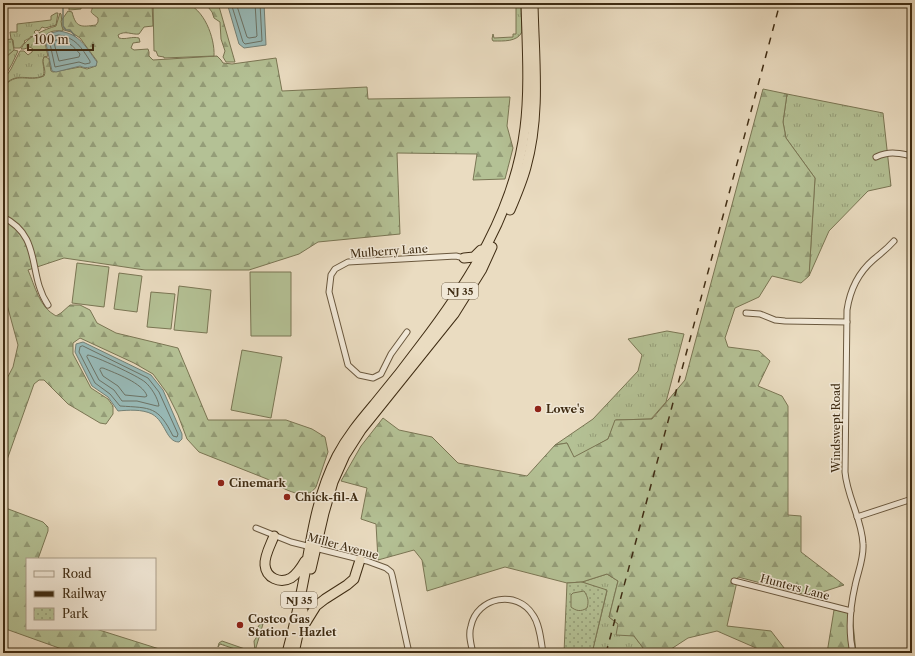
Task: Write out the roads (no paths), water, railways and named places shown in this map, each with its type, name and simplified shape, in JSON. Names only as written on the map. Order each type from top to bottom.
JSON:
[{"type":"highway","name":"NJ 35","points":[[294,653],[299,635],[316,510],[325,483],[345,440],[405,366],[464,286],[492,237],[509,196],[520,161],[526,127],[526,3]]},
{"type":"highway","name":"NJ 35","points":[[286,653],[298,610],[311,550],[332,486],[345,455],[364,426],[454,314],[482,268],[521,184],[532,140],[535,112],[533,3]]},
{"type":"highway","points":[[464,258],[478,255],[492,237]]},
{"type":"highway","points":[[464,258],[468,261],[470,266],[464,286]]},
{"type":"highway","points":[[274,536],[265,562],[268,574],[274,579],[282,581],[295,575],[311,550]]},
{"type":"highway","points":[[299,635],[308,617],[316,606],[347,585],[354,578],[360,560]]},
{"type":"street","points":[[876,158],[886,153],[912,156]]},
{"type":"street","points":[[3,217],[16,225],[26,238],[31,250],[41,291],[48,305]]},
{"type":"street","name":"Windswept Road","points":[[853,653],[850,636],[851,611],[855,584],[863,553],[862,536],[847,487],[845,472],[847,322],[849,300],[856,280],[867,266],[885,252],[894,241]]},
{"type":"street","name":"Mulberry Lane","points":[[407,332],[391,354],[381,374],[373,378],[358,375],[348,365],[329,292],[331,275],[335,269],[348,262],[456,256],[464,258]]},
{"type":"street","points":[[746,313],[760,314],[775,320],[785,321],[847,322]]},
{"type":"street","points":[[857,517],[912,499]]},
{"type":"street","name":"Miller Avenue","points":[[256,528],[311,550],[360,560],[386,568],[391,572],[409,653]]},
{"type":"street","name":"Hunters Lane","points":[[734,581],[851,611]]},
{"type":"street","points":[[473,653],[470,637],[471,625],[478,610],[492,601],[502,599],[509,599],[518,602],[524,605],[531,612],[538,625],[543,653]]},
{"type":"water","points":[[227,3],[264,3],[266,45],[244,48],[239,44]]},
{"type":"water","points":[[59,31],[77,38],[97,62],[96,66],[86,68],[80,66],[56,72],[52,71],[45,39],[47,34]]},
{"type":"water","points":[[83,342],[151,375],[163,390],[182,434],[182,439],[179,442],[171,439],[157,418],[152,414],[148,412],[131,410],[118,411],[108,397],[92,386],[75,352],[76,344]]},
{"type":"waterway","points":[[63,3],[63,26],[66,30],[70,30],[75,36]]},
{"type":"railway","points":[[606,653],[780,3]]},
{"type":"place","name":"Lowe's","points":[[538,409]]},
{"type":"place","name":"Cinemark","points":[[221,483]]},
{"type":"place","name":"Chick-fil-A","points":[[287,497]]},
{"type":"place","name":"Costco Gas Station - Hazlet","points":[[240,625]]}]
